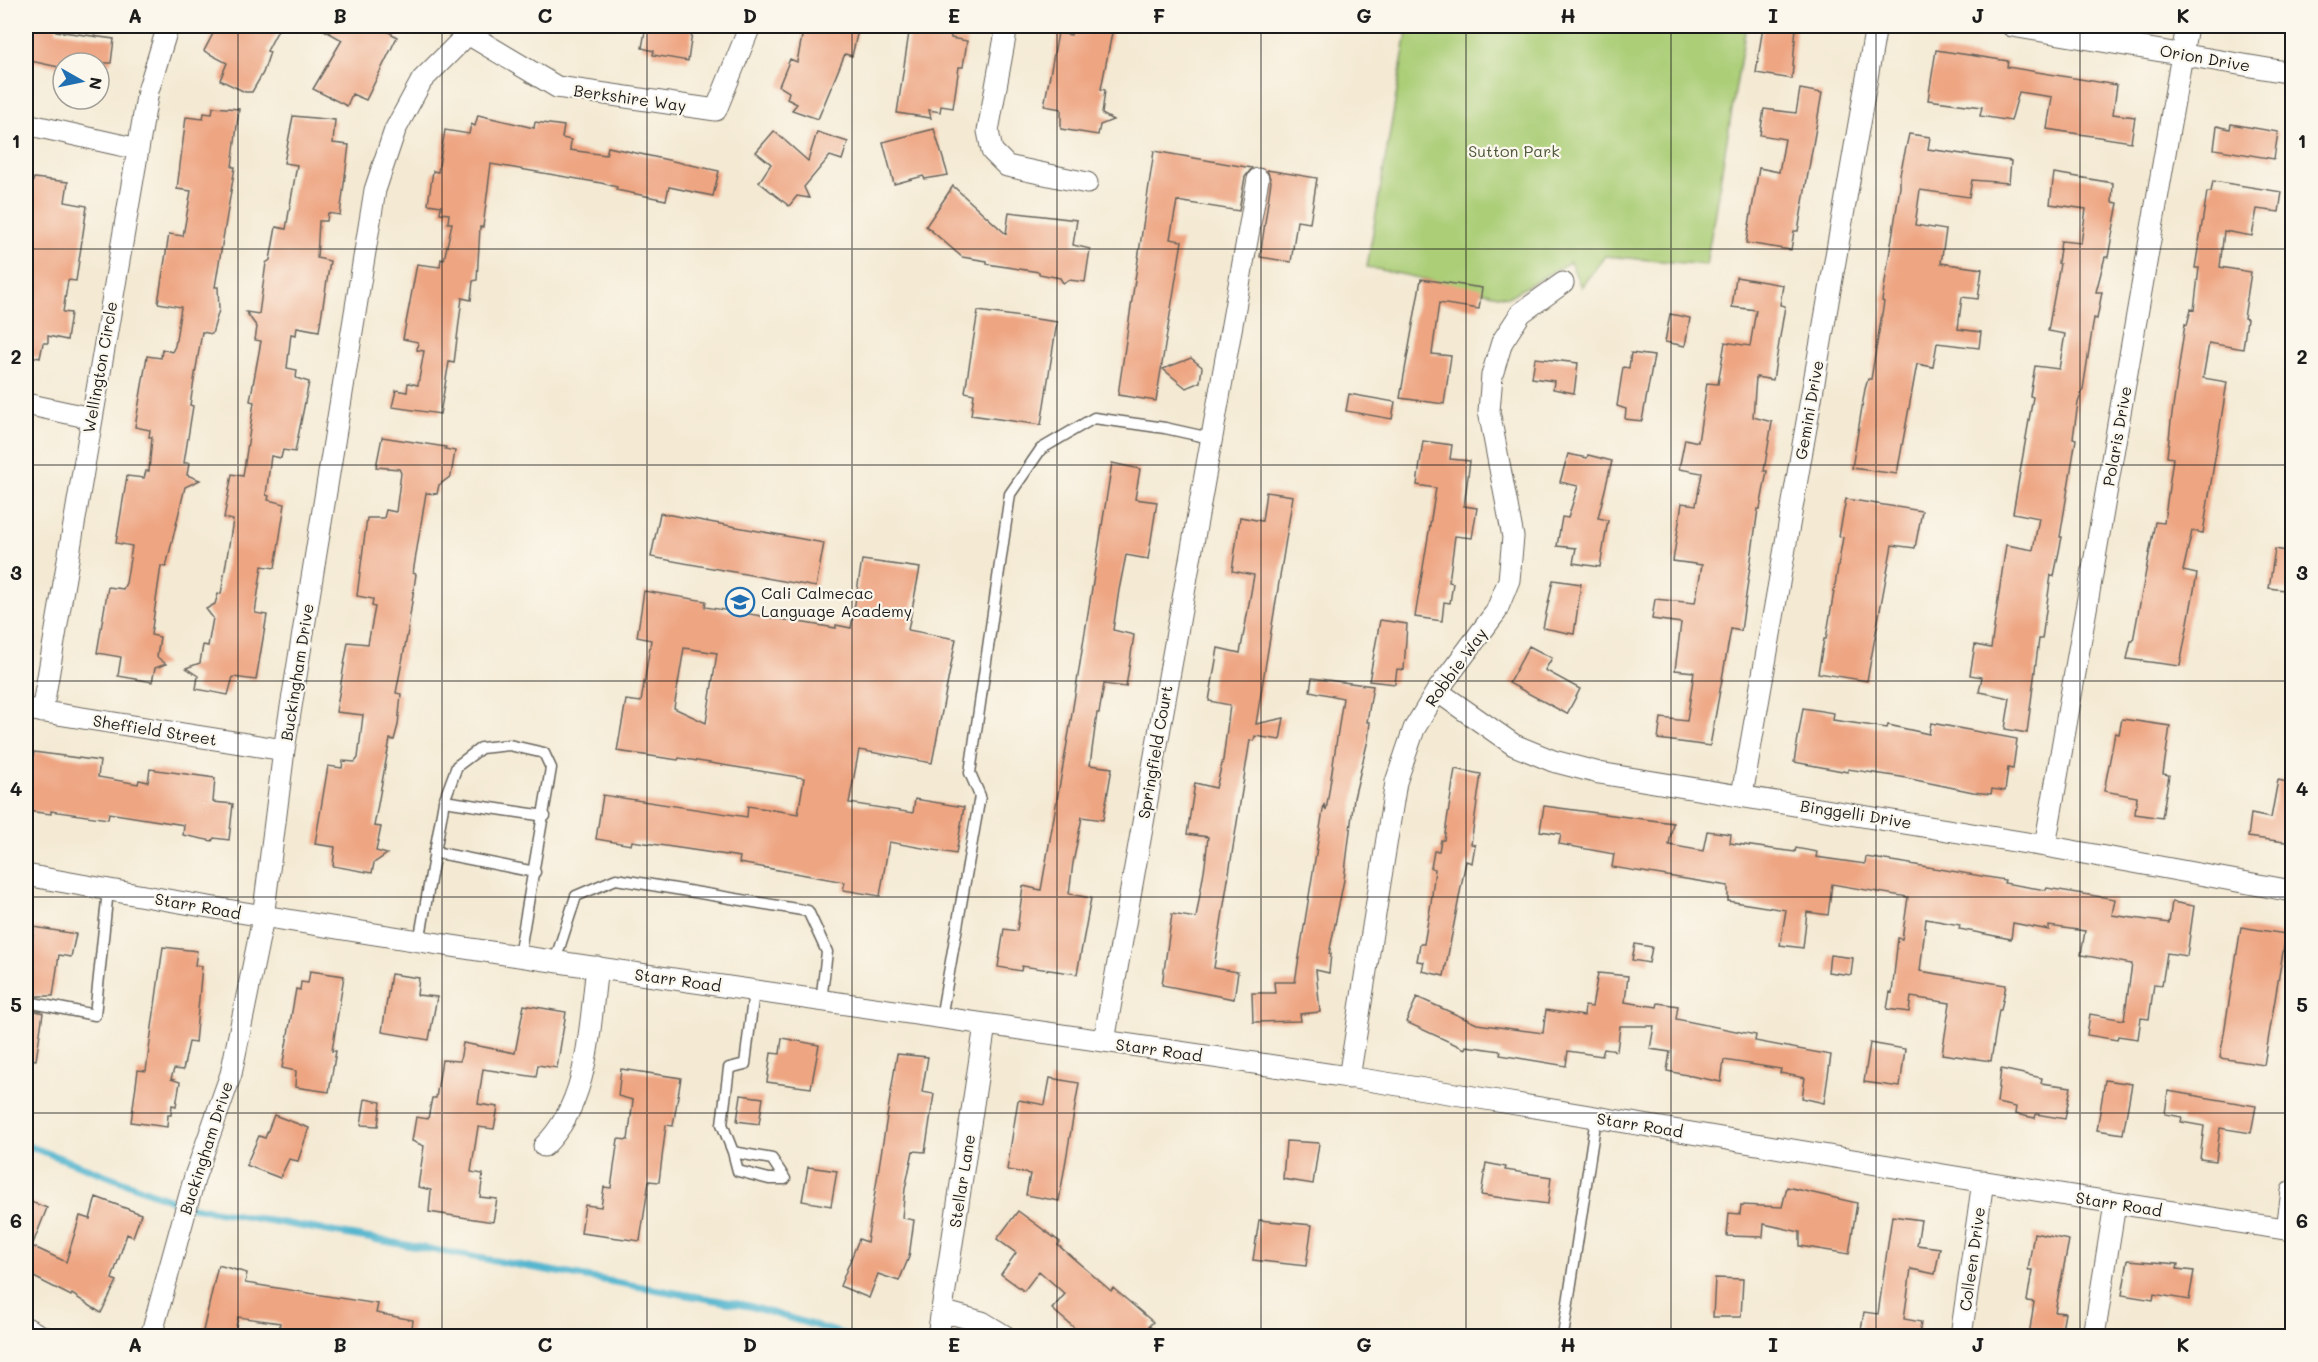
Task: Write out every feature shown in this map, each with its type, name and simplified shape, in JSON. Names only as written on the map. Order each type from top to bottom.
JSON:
[{"type":"street","name":"Wellington Circle","points":[[34,711],[91,418],[148,91],[168,26]]},
{"type":"street","name":"Berkshire Way","points":[[470,30],[557,87],[717,110],[750,26]]},
{"type":"street","points":[[1007,26],[988,131],[992,152],[1007,166],[1087,183]]},
{"type":"street","name":"Gemini Drive","points":[[1742,795],[1876,26]]},
{"type":"street","name":"Orion Drive","points":[[2012,26],[2292,73]]},
{"type":"street","name":"Polaris Drive","points":[[2045,846],[2187,26]]},
{"type":"street","name":"Buckingham Drive","points":[[151,1336],[195,1176],[231,1074],[263,918],[284,750],[375,190],[395,130],[422,80],[470,30]]},
{"type":"street","points":[[26,124],[138,149]]},
{"type":"street","name":"Springfield Court","points":[[1104,1041],[1258,179]]},
{"type":"street","name":"Robbie Way","points":[[1349,1078],[1396,782],[1414,729],[1437,691],[1496,612],[1509,580],[1513,537],[1489,411],[1492,375],[1502,342],[1521,313],[1563,283]]},
{"type":"street","points":[[26,404],[91,418]]},
{"type":"street","name":"Binggelli Drive","points":[[1437,691],[1514,744],[1553,761],[1599,773],[2045,846],[2292,891]]},
{"type":"street","name":"Sheffield Street","points":[[34,711],[284,750]]},
{"type":"street","name":"Starr Road","points":[[26,875],[263,918],[1349,1078],[2115,1204],[2290,1229]]},
{"type":"street","points":[[544,1146],[558,1132],[579,1086],[584,1066],[597,967]]},
{"type":"street","name":"Stellar Lane","points":[[938,1336],[985,1025]]},
{"type":"street","name":"Colleen Drive","points":[[1961,1336],[1983,1181]]},
{"type":"street","points":[[2290,1229],[2292,1191]]},
{"type":"street","points":[[2094,1336],[2115,1204]]},
{"type":"street","points":[[942,1311],[982,1322],[1005,1336]]},
{"type":"street","points":[[26,1328],[41,1336]]},
{"type":"lane","points":[[941,1018],[980,796],[970,772],[1010,494],[1041,449],[1095,418],[1165,428],[1210,438]]},
{"type":"lane","points":[[419,942],[444,801],[457,766],[481,748],[509,745],[544,753],[551,768],[519,956]]},
{"type":"lane","points":[[444,801],[544,816]]},
{"type":"lane","points":[[434,852],[535,872]]},
{"type":"lane","points":[[555,961],[576,896],[616,879],[808,911],[827,952],[821,1001]]},
{"type":"lane","points":[[33,1003],[95,1015],[108,890]]},
{"type":"lane","points":[[733,1152],[722,1124],[729,1068],[745,1064],[754,991]]},
{"type":"lane","points":[[1563,1336],[1596,1118]]},
{"type":"green space","name":"Sutton Park","points":[[1408,26],[1746,26],[1706,265],[1605,256],[1581,287],[1570,262],[1508,297],[1367,267]]},
{"type":"building","points":[[26,26],[57,26],[56,31],[114,39],[111,63],[111,51],[51,51],[51,65],[26,60]]},
{"type":"building","points":[[217,26],[280,26],[267,51],[270,52],[263,73],[252,92],[245,92],[220,80],[227,63],[204,51]]},
{"type":"building","points":[[317,26],[389,26],[387,31],[397,37],[366,100],[352,94],[347,106],[313,89],[342,40]]},
{"type":"building","points":[[646,26],[693,26],[688,61],[653,55],[654,51],[642,48]]},
{"type":"building","points":[[804,26],[859,26],[852,56],[845,54],[818,119],[792,110],[797,104],[787,99],[789,92],[779,86],[790,59],[797,62]]},
{"type":"building","points":[[910,26],[949,26],[951,38],[967,41],[963,67],[959,67],[953,108],[941,106],[940,112],[929,110],[931,118],[897,113]]},
{"type":"building","points":[[1083,26],[1113,28],[1101,89],[1105,90],[1102,114],[1113,120],[1100,125],[1098,135],[1061,129],[1061,109],[1044,106],[1058,33],[1071,35],[1072,27],[1082,28]]},
{"type":"building","points":[[1763,26],[1796,26],[1792,79],[1756,73]]},
{"type":"building","points":[[1936,50],[2008,61],[2007,67],[2117,85],[2113,114],[2135,117],[2131,142],[2047,129],[2052,97],[2019,92],[2011,121],[1980,116],[1982,107],[1928,100]]},
{"type":"building","points":[[1800,89],[1822,93],[1798,231],[1794,231],[1791,250],[1746,243],[1759,168],[1779,172],[1785,139],[1760,135],[1764,109],[1796,113]]},
{"type":"building","points":[[213,107],[239,109],[232,167],[235,167],[215,287],[218,287],[219,310],[212,334],[202,332],[190,405],[193,406],[184,463],[189,463],[187,475],[200,480],[185,487],[166,567],[161,566],[151,635],[160,637],[157,657],[166,664],[155,668],[152,682],[118,676],[121,657],[97,653],[108,587],[123,589],[126,583],[132,546],[116,543],[127,476],[144,478],[146,471],[149,471],[152,437],[149,437],[150,430],[135,427],[147,356],[161,358],[162,349],[172,352],[175,346],[181,307],[158,303],[169,234],[183,236],[191,191],[177,189],[186,117],[203,119],[204,113],[212,114]]},
{"type":"building","points":[[478,115],[534,128],[535,122],[564,126],[562,138],[571,140],[570,150],[606,155],[608,147],[719,171],[713,196],[669,187],[666,200],[616,190],[617,187],[601,183],[491,164],[483,227],[480,227],[477,280],[473,281],[471,300],[462,298],[454,363],[449,362],[440,414],[392,407],[396,390],[407,392],[408,383],[418,385],[424,351],[417,350],[418,342],[403,339],[417,264],[440,267],[441,259],[444,260],[452,223],[448,223],[449,214],[440,213],[441,206],[428,204],[433,171],[438,172],[445,130],[469,134],[471,124],[475,126]]},
{"type":"building","points":[[293,116],[335,120],[333,143],[349,145],[340,215],[328,213],[327,221],[319,221],[317,258],[330,261],[319,331],[297,327],[296,335],[291,334],[287,368],[297,370],[296,378],[309,382],[295,452],[283,450],[281,458],[271,456],[266,495],[269,496],[268,500],[285,504],[275,568],[262,566],[255,613],[267,615],[256,680],[233,677],[228,695],[196,689],[198,676],[186,668],[200,663],[203,645],[208,646],[213,618],[206,609],[215,604],[218,594],[221,594],[233,520],[224,518],[232,474],[243,476],[254,402],[250,401],[261,341],[255,340],[257,327],[246,312],[259,314],[266,263],[270,260],[276,227],[286,229],[297,165],[284,163]]},
{"type":"building","points":[[2231,124],[2278,132],[2274,159],[2214,149],[2217,126],[2230,129]]},
{"type":"building","points":[[934,129],[948,175],[925,179],[923,176],[894,184],[883,142]]},
{"type":"building","points":[[774,131],[808,161],[817,132],[848,142],[842,160],[830,156],[804,187],[809,198],[797,196],[789,206],[759,182],[771,164],[756,152]]},
{"type":"building","points":[[1909,134],[1930,137],[1928,149],[2011,161],[2009,183],[1972,180],[1969,197],[1920,190],[1915,225],[1946,230],[1941,263],[1982,269],[1978,299],[1962,297],[1958,329],[1981,332],[1979,348],[1937,343],[1933,367],[1917,364],[1897,474],[1852,468],[1865,389],[1868,379],[1871,379],[1884,302],[1882,301],[1900,187],[1900,174]]},
{"type":"building","points":[[1154,151],[1252,168],[1245,177],[1239,211],[1177,201],[1170,239],[1182,241],[1156,401],[1118,395]]},
{"type":"building","points":[[1267,170],[1317,178],[1310,223],[1297,221],[1291,262],[1260,257],[1271,181]]},
{"type":"building","points":[[2054,173],[2113,183],[2112,202],[2118,203],[2108,257],[2105,257],[2096,292],[2102,292],[2097,319],[2094,318],[2083,389],[2078,403],[2073,438],[2076,439],[2060,537],[2062,537],[2054,576],[2051,575],[2042,639],[2039,639],[2027,733],[2005,729],[2010,698],[1979,692],[1982,677],[1970,675],[1975,645],[1991,648],[2006,545],[2033,550],[2039,518],[2013,513],[2033,397],[2030,396],[2035,366],[2059,369],[2065,334],[2048,331],[2060,264],[2058,263],[2061,241],[2081,243],[2086,209],[2050,204]]},
{"type":"building","points":[[34,178],[68,182],[65,202],[87,206],[76,281],[68,280],[63,312],[71,313],[67,340],[48,336],[48,343],[43,343],[40,358],[26,355],[26,252],[30,224],[27,224],[30,205],[27,200]]},
{"type":"building","points":[[2213,181],[2282,192],[2279,212],[2257,209],[2252,236],[2224,231],[2220,267],[2251,272],[2244,318],[2247,319],[2243,349],[2209,343],[2203,378],[2227,382],[2203,533],[2192,531],[2183,571],[2197,574],[2180,666],[2127,659],[2131,641],[2133,641],[2155,522],[2164,523],[2173,458],[2167,457],[2171,421],[2185,324],[2187,325],[2191,309],[2194,310],[2199,268],[2195,268],[2207,192],[2211,192]]},
{"type":"building","points":[[953,186],[1006,234],[1009,212],[1077,220],[1073,245],[1090,249],[1085,282],[1069,280],[1063,283],[1060,278],[1039,274],[1039,272],[987,264],[987,261],[962,257],[926,226]]},
{"type":"building","points":[[1736,277],[1783,285],[1780,305],[1785,306],[1773,380],[1756,377],[1753,417],[1772,422],[1764,471],[1767,471],[1760,509],[1758,509],[1741,631],[1731,629],[1710,746],[1658,739],[1661,718],[1687,721],[1694,672],[1675,670],[1681,623],[1652,619],[1655,599],[1695,603],[1702,565],[1673,561],[1682,503],[1696,505],[1702,473],[1679,469],[1685,439],[1698,442],[1707,383],[1718,384],[1725,342],[1750,346],[1756,310],[1732,307]]},
{"type":"building","points":[[1421,279],[1482,288],[1479,309],[1439,303],[1432,354],[1451,356],[1444,404],[1400,398]]},
{"type":"building","points":[[978,311],[1057,322],[1041,425],[971,415],[974,394],[965,392]]},
{"type":"building","points":[[1670,314],[1690,318],[1685,346],[1665,342]]},
{"type":"building","points":[[1631,353],[1654,356],[1642,421],[1625,419],[1626,409],[1617,406],[1623,367],[1629,368]]},
{"type":"building","points":[[1191,358],[1202,367],[1200,382],[1186,388],[1163,369]]},
{"type":"building","points":[[1535,358],[1578,363],[1574,393],[1553,389],[1554,381],[1532,378]]},
{"type":"building","points":[[1349,394],[1395,402],[1392,419],[1346,411]]},
{"type":"building","points":[[382,437],[446,447],[445,449],[455,451],[451,476],[439,485],[437,494],[426,493],[413,573],[416,574],[407,636],[396,693],[401,694],[398,725],[394,740],[390,739],[374,826],[381,827],[376,851],[387,854],[374,863],[372,873],[333,866],[335,847],[315,844],[328,766],[342,768],[343,761],[355,762],[358,758],[363,715],[336,712],[348,642],[368,644],[375,607],[372,606],[373,599],[357,596],[367,518],[384,518],[386,510],[396,512],[401,473],[399,469],[376,467]]},
{"type":"building","points":[[1423,441],[1452,445],[1450,459],[1470,461],[1464,506],[1477,508],[1472,538],[1455,536],[1449,582],[1453,583],[1450,603],[1444,602],[1442,621],[1415,617],[1436,488],[1417,485]]},
{"type":"building","points":[[1568,454],[1587,458],[1588,455],[1612,461],[1598,518],[1608,520],[1600,567],[1573,563],[1576,548],[1557,546],[1562,517],[1568,518],[1578,486],[1560,482]]},
{"type":"building","points":[[1112,463],[1140,469],[1135,499],[1157,502],[1148,559],[1126,555],[1119,590],[1113,630],[1134,635],[1126,687],[1104,684],[1099,713],[1097,713],[1090,765],[1112,768],[1103,820],[1082,817],[1073,863],[1069,894],[1091,898],[1077,974],[1022,966],[1021,971],[998,967],[1004,929],[1017,931],[1023,886],[1041,890]]},
{"type":"building","points":[[1266,492],[1293,496],[1256,724],[1284,718],[1280,740],[1255,736],[1254,741],[1250,740],[1214,968],[1238,972],[1234,999],[1162,985],[1172,914],[1196,918],[1205,865],[1208,837],[1187,834],[1195,783],[1216,788],[1223,760],[1230,705],[1209,701],[1218,648],[1240,653],[1254,575],[1232,571],[1240,517],[1262,521]]},
{"type":"building","points":[[1846,499],[1922,511],[1915,548],[1892,545],[1867,681],[1818,673],[1843,537],[1839,536]]},
{"type":"building","points":[[660,513],[824,543],[816,587],[651,557]]},
{"type":"building","points":[[2275,549],[2292,552],[2292,591],[2269,588]]},
{"type":"building","points":[[862,560],[920,568],[908,630],[956,639],[932,763],[859,750],[849,803],[913,813],[915,799],[964,807],[956,854],[889,842],[880,896],[843,890],[845,882],[739,863],[740,857],[632,841],[631,845],[596,839],[603,795],[747,817],[748,806],[798,814],[804,778],[679,758],[678,760],[617,751],[626,700],[641,702],[651,640],[637,637],[644,591],[706,601],[705,607],[836,628],[836,625],[851,628]],"holes":[[[684,648],[717,653],[706,723],[674,708]]]},
{"type":"building","points":[[1553,580],[1581,584],[1574,634],[1543,628]]},
{"type":"building","points":[[1380,620],[1407,624],[1404,670],[1397,669],[1395,684],[1369,681]]},
{"type":"building","points":[[1529,646],[1552,658],[1545,670],[1580,689],[1567,714],[1509,683]]},
{"type":"building","points":[[1312,678],[1373,686],[1367,722],[1370,722],[1368,740],[1354,798],[1344,880],[1329,954],[1331,954],[1329,973],[1316,970],[1320,1012],[1300,1014],[1301,1021],[1253,1022],[1252,993],[1275,993],[1274,982],[1295,982],[1324,804],[1326,811],[1343,698],[1310,691]]},
{"type":"building","points":[[1803,708],[1834,713],[1833,720],[1887,728],[1888,725],[1929,734],[1931,723],[2017,739],[2013,769],[2008,768],[2005,791],[1992,789],[1991,794],[1901,777],[1848,769],[1848,772],[1794,762]]},
{"type":"building","points":[[2122,719],[2170,726],[2163,774],[2169,775],[2162,818],[2135,814],[2137,797],[2104,791],[2115,733],[2119,734]]},
{"type":"building","points":[[34,752],[100,761],[98,777],[138,784],[139,780],[148,782],[150,769],[215,778],[213,802],[233,804],[229,840],[214,838],[212,841],[183,835],[184,825],[109,813],[108,819],[51,811],[51,814],[26,811],[26,770],[30,770]]},
{"type":"building","points":[[1455,769],[1481,774],[1471,844],[1475,845],[1472,863],[1466,861],[1444,976],[1422,971],[1424,962],[1417,961],[1420,944],[1424,944],[1431,903],[1435,869],[1431,868],[1434,851],[1439,851],[1441,840],[1444,840]]},
{"type":"building","points":[[2278,780],[2292,783],[2292,843],[2248,837],[2251,814],[2271,818]]},
{"type":"building","points":[[1544,806],[1673,823],[1669,845],[1703,851],[1707,831],[1731,834],[1730,843],[1795,852],[1796,848],[1817,852],[1816,857],[1865,864],[1866,857],[2005,880],[2004,883],[2115,899],[2112,915],[2169,923],[2172,902],[2194,906],[2187,956],[2167,953],[2162,985],[2154,984],[2149,1019],[2141,1018],[2138,1039],[2118,1036],[2117,1040],[2087,1035],[2090,1014],[2124,1020],[2132,964],[2081,955],[2085,931],[2049,926],[2049,930],[2013,923],[2011,939],[1959,929],[1960,925],[1926,919],[1920,971],[2006,985],[2001,1010],[1999,1010],[1991,1061],[1942,1054],[1950,1003],[1911,997],[1909,1012],[1887,1009],[1890,992],[1892,993],[1898,938],[1902,939],[1908,897],[1832,884],[1828,915],[1807,912],[1803,948],[1780,945],[1786,910],[1728,901],[1728,886],[1612,867],[1614,854],[1559,844],[1561,834],[1540,831]]},
{"type":"building","points":[[34,927],[76,934],[71,957],[59,955],[53,996],[31,996],[26,1001],[26,982]]},
{"type":"building","points":[[2241,927],[2286,934],[2264,1065],[2220,1058]]},
{"type":"building","points":[[1635,944],[1652,947],[1649,963],[1632,960]]},
{"type":"building","points":[[163,947],[197,951],[195,965],[202,966],[195,1043],[189,1042],[183,1070],[174,1069],[171,1079],[180,1082],[176,1106],[172,1105],[167,1127],[131,1122],[138,1070],[146,1071]]},
{"type":"building","points":[[1830,955],[1853,958],[1851,975],[1828,972]]},
{"type":"building","points":[[310,971],[344,976],[332,1051],[336,1051],[329,1092],[295,1087],[296,1071],[282,1068],[296,989],[300,990],[301,982],[308,983]]},
{"type":"building","points":[[1598,973],[1628,976],[1625,1002],[1657,1007],[1658,1003],[1678,1006],[1676,1019],[1756,1035],[1755,1041],[1831,1055],[1824,1103],[1802,1098],[1805,1078],[1780,1073],[1781,1069],[1724,1060],[1721,1082],[1667,1071],[1670,1052],[1650,1049],[1654,1026],[1620,1026],[1617,1051],[1604,1049],[1602,1056],[1568,1051],[1566,1066],[1500,1055],[1501,1051],[1466,1046],[1465,1049],[1406,1022],[1417,997],[1477,1024],[1543,1033],[1546,1010],[1584,1016],[1585,1006],[1592,1007]]},
{"type":"building","points":[[391,974],[419,978],[417,995],[437,997],[429,1040],[382,1032]]},
{"type":"building","points":[[26,1001],[29,1009],[43,1013],[36,1060],[26,1059]]},
{"type":"building","points":[[524,1005],[566,1012],[557,1068],[538,1065],[536,1077],[483,1069],[478,1104],[498,1107],[494,1129],[478,1127],[471,1172],[483,1174],[480,1197],[497,1199],[493,1222],[429,1212],[431,1190],[418,1187],[424,1146],[412,1141],[416,1117],[428,1119],[432,1098],[436,1098],[442,1060],[460,1061],[463,1043],[515,1053]]},
{"type":"building","points":[[782,1038],[819,1045],[811,1088],[767,1082],[771,1053],[780,1054]]},
{"type":"building","points":[[1870,1043],[1905,1049],[1900,1087],[1864,1082]]},
{"type":"building","points":[[897,1054],[928,1057],[922,1092],[934,1094],[925,1152],[913,1151],[905,1189],[902,1218],[914,1220],[909,1257],[899,1281],[878,1274],[869,1298],[840,1286],[859,1239],[867,1242]]},
{"type":"building","points":[[621,1069],[681,1078],[673,1126],[666,1125],[659,1182],[649,1181],[640,1241],[581,1233],[585,1205],[601,1207],[604,1187],[611,1188],[618,1139],[628,1140],[633,1100],[618,1096]]},
{"type":"building","points":[[2001,1069],[2042,1078],[2041,1083],[2071,1087],[2065,1119],[2036,1114],[2035,1118],[2015,1114],[2016,1107],[1997,1103]]},
{"type":"building","points":[[1050,1078],[1079,1083],[1059,1201],[1026,1195],[1030,1174],[1007,1170],[1018,1100],[1045,1105]]},
{"type":"building","points":[[2105,1080],[2132,1084],[2123,1134],[2097,1130]]},
{"type":"building","points":[[2168,1091],[2256,1106],[2251,1133],[2220,1128],[2216,1161],[2200,1159],[2204,1126],[2181,1122],[2182,1117],[2165,1114]]},
{"type":"building","points":[[741,1095],[763,1098],[759,1124],[737,1121]]},
{"type":"building","points":[[365,1099],[381,1102],[378,1126],[361,1125]]},
{"type":"building","points":[[274,1115],[309,1128],[298,1161],[289,1159],[280,1178],[246,1165],[259,1136],[265,1138]]},
{"type":"building","points":[[1286,1141],[1319,1143],[1313,1184],[1283,1179]]},
{"type":"building","points":[[1486,1163],[1506,1167],[1505,1170],[1551,1177],[1548,1204],[1481,1195]]},
{"type":"building","points":[[808,1167],[837,1171],[831,1206],[802,1201]]},
{"type":"building","points":[[1787,1187],[1857,1203],[1849,1254],[1800,1246],[1800,1232],[1764,1224],[1763,1237],[1727,1236],[1729,1213],[1740,1214],[1741,1205],[1782,1207]]},
{"type":"building","points":[[96,1197],[141,1214],[133,1237],[127,1234],[112,1279],[117,1281],[101,1313],[72,1294],[71,1296],[26,1273],[26,1200],[47,1208],[32,1246],[66,1262],[80,1216],[90,1219]]},
{"type":"building","points":[[1018,1211],[1060,1242],[1058,1245],[1111,1291],[1113,1288],[1153,1322],[1149,1326],[1161,1336],[1084,1336],[1052,1309],[1065,1294],[1039,1271],[1024,1291],[1001,1274],[1016,1253],[997,1239]]},
{"type":"building","points":[[1892,1216],[1921,1220],[1917,1245],[1940,1248],[1935,1274],[1911,1269],[1904,1319],[1921,1322],[1919,1336],[1860,1336],[1864,1312],[1878,1314]]},
{"type":"building","points":[[1259,1220],[1312,1225],[1306,1266],[1253,1260]]},
{"type":"building","points":[[2034,1233],[2069,1240],[2055,1312],[2065,1313],[2061,1336],[2029,1336],[2034,1302],[2027,1301],[2032,1270],[2028,1270]]},
{"type":"building","points":[[2128,1260],[2178,1264],[2177,1269],[2194,1271],[2189,1300],[2154,1294],[2153,1300],[2122,1295]]},
{"type":"building","points":[[218,1265],[247,1273],[245,1283],[378,1304],[376,1313],[413,1320],[411,1336],[341,1336],[312,1332],[312,1336],[279,1336],[280,1323],[238,1317],[234,1336],[203,1331]]},
{"type":"building","points":[[1715,1278],[1743,1279],[1741,1317],[1713,1317]]},
{"type":"waterway","points":[[26,1145],[187,1206],[749,1306],[850,1336]]},
{"type":"place","name":"Cali Calmecac Language Academy","points":[[740,602]]}]
